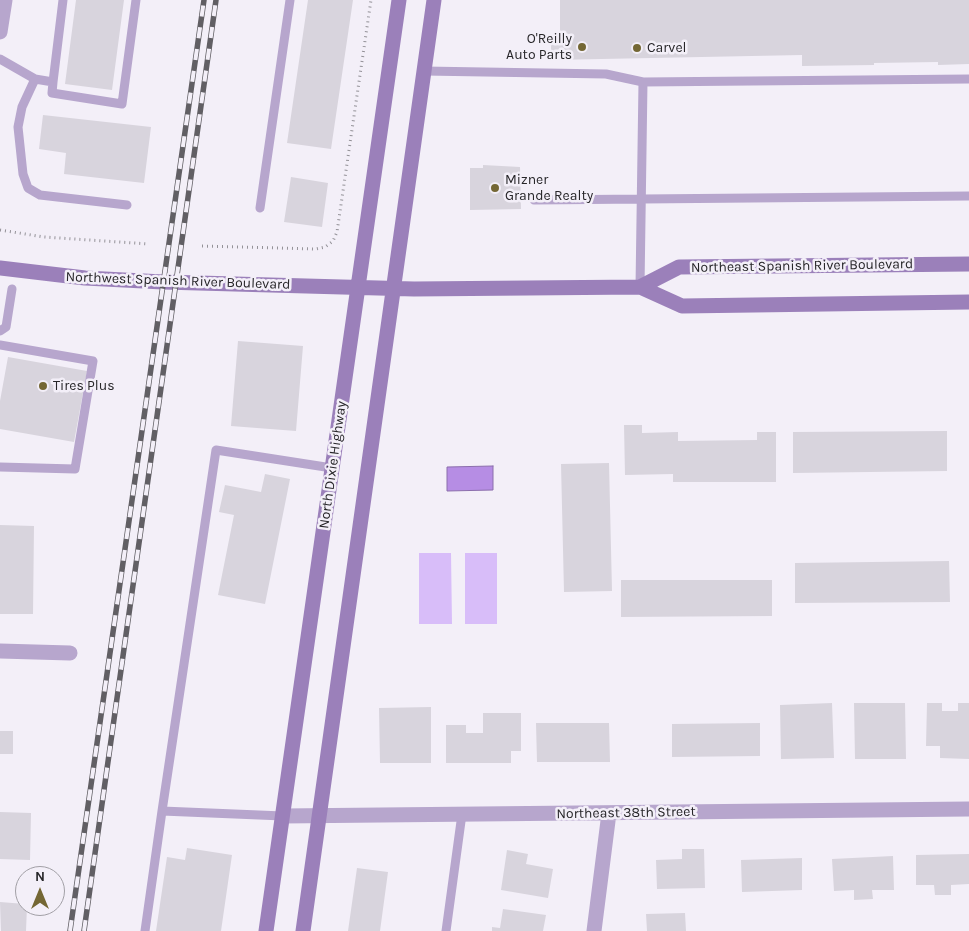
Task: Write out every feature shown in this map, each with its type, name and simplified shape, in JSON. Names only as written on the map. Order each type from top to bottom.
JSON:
[{"type":"main road","name":"North Dixie Highway","points":[[266,931],[399,0]]},
{"type":"main road","points":[[303,931],[434,0]]},
{"type":"main road","name":"Northeast Spanish River Boulevard","points":[[640,287],[679,267],[969,264]]},
{"type":"main road","name":"Northwest Spanish River Boulevard","points":[[0,268],[121,281],[357,287]]},
{"type":"main road","name":"Northeast Spanish River Boulevard","points":[[357,287],[640,287],[682,306],[969,302]]},
{"type":"street","points":[[0,32],[5,0]]},
{"type":"street","points":[[0,652],[70,653]]},
{"type":"street","name":"Northeast 38th Street","points":[[283,816],[969,809]]},
{"type":"street","points":[[594,931],[609,813]]},
{"type":"lane","points":[[63,0],[52,93],[122,104],[136,0]]},
{"type":"lane","points":[[260,208],[290,0]]},
{"type":"lane","points":[[0,60],[34,79],[53,82]]},
{"type":"lane","points":[[424,71],[606,74],[644,82],[969,79]]},
{"type":"lane","points":[[34,79],[22,107],[18,127],[23,174],[28,188],[40,195],[127,205]]},
{"type":"lane","points":[[640,287],[644,82]]},
{"type":"lane","points":[[534,200],[969,196]]},
{"type":"lane","points":[[0,331],[6,327],[12,289]]},
{"type":"lane","points":[[0,345],[93,362],[75,469],[0,467]]},
{"type":"lane","points":[[145,931],[216,450],[332,468]]},
{"type":"lane","points":[[162,811],[283,816]]},
{"type":"lane","points":[[446,931],[462,814]]},
{"type":"path","points":[[202,246],[316,249],[326,247],[333,241],[337,232],[371,0]]},
{"type":"path","points":[[0,230],[44,237],[149,244]]},
{"type":"shaded area","points":[[493,466],[493,490],[447,491],[447,467]]},
{"type":"shaded area","points":[[419,553],[451,553],[452,624],[419,624]]},
{"type":"shaded area","points":[[465,553],[497,553],[497,624],[465,624]]},
{"type":"building","points":[[76,0],[124,0],[112,90],[65,84]]},
{"type":"building","points":[[308,0],[353,0],[331,149],[287,143]]},
{"type":"building","points":[[560,0],[969,0],[969,64],[938,65],[938,62],[802,66],[802,55],[551,60],[551,38],[560,38]]},
{"type":"building","points":[[43,115],[151,127],[144,183],[64,174],[66,153],[39,149]]},
{"type":"building","name":"Mizner Grande Realty","points":[[483,165],[520,167],[521,209],[470,210],[470,168],[483,168]]},
{"type":"building","points":[[291,177],[328,183],[322,227],[284,222]]},
{"type":"building","points":[[238,341],[303,346],[296,431],[231,426]]},
{"type":"building","name":"Tires Plus","points":[[8,357],[87,371],[74,442],[0,429],[0,401]]},
{"type":"building","points":[[624,425],[642,425],[642,433],[678,432],[678,441],[757,440],[757,432],[776,432],[776,482],[673,482],[673,474],[625,475]]},
{"type":"building","points":[[947,431],[947,471],[793,473],[793,432]]},
{"type":"building","points":[[609,463],[612,591],[564,592],[561,464]]},
{"type":"building","points":[[265,474],[290,479],[265,604],[218,595],[234,515],[219,512],[225,485],[261,492]]},
{"type":"building","points":[[0,525],[34,526],[33,614],[0,614]]},
{"type":"building","points":[[949,561],[950,602],[795,603],[795,563]]},
{"type":"building","points":[[621,580],[772,580],[772,616],[621,617]]},
{"type":"building","points":[[832,703],[834,758],[781,759],[780,705]]},
{"type":"building","points":[[854,703],[905,703],[906,759],[855,759]]},
{"type":"building","points":[[927,703],[942,703],[942,711],[958,711],[958,703],[969,703],[969,759],[940,758],[940,746],[926,746]]},
{"type":"building","points":[[431,707],[431,763],[380,763],[379,708]]},
{"type":"building","points":[[483,713],[521,713],[521,751],[511,751],[511,763],[446,763],[446,725],[466,725],[466,733],[483,733]]},
{"type":"building","points":[[536,723],[609,723],[610,762],[537,762]]},
{"type":"building","points":[[760,723],[760,756],[672,757],[672,724]]},
{"type":"building","points":[[0,731],[13,731],[13,754],[0,754]]},
{"type":"building","points":[[0,812],[31,813],[30,860],[0,859]]},
{"type":"building","points":[[187,848],[232,855],[221,931],[156,931],[167,857],[185,860]]},
{"type":"building","points":[[682,849],[704,849],[705,888],[657,889],[656,860],[682,859]]},
{"type":"building","points":[[507,850],[528,854],[526,864],[553,869],[548,898],[501,890]]},
{"type":"building","points":[[969,854],[969,884],[951,885],[951,895],[935,895],[934,885],[916,885],[916,855]]},
{"type":"building","points":[[893,856],[894,890],[872,890],[873,899],[854,900],[854,890],[834,891],[832,859]]},
{"type":"building","points":[[802,858],[802,890],[742,892],[741,860]]},
{"type":"building","points":[[357,868],[388,872],[380,931],[348,931]]},
{"type":"building","points":[[0,902],[15,903],[15,916],[27,916],[26,931],[1,931]]},
{"type":"building","points":[[503,909],[546,915],[543,931],[492,931],[492,927],[500,928]]},
{"type":"building","points":[[685,913],[686,931],[647,931],[646,914]]},
{"type":"railway","points":[[70,931],[204,0]]},
{"type":"railway","points":[[84,931],[216,0]]},
{"type":"place","name":"O'Reilly Auto Parts","points":[[582,47]]},
{"type":"place","name":"Carvel","points":[[637,48]]},
{"type":"place","name":"Mizner Grande Realty","points":[[495,188]]},
{"type":"place","name":"Tires Plus","points":[[43,386]]}]
